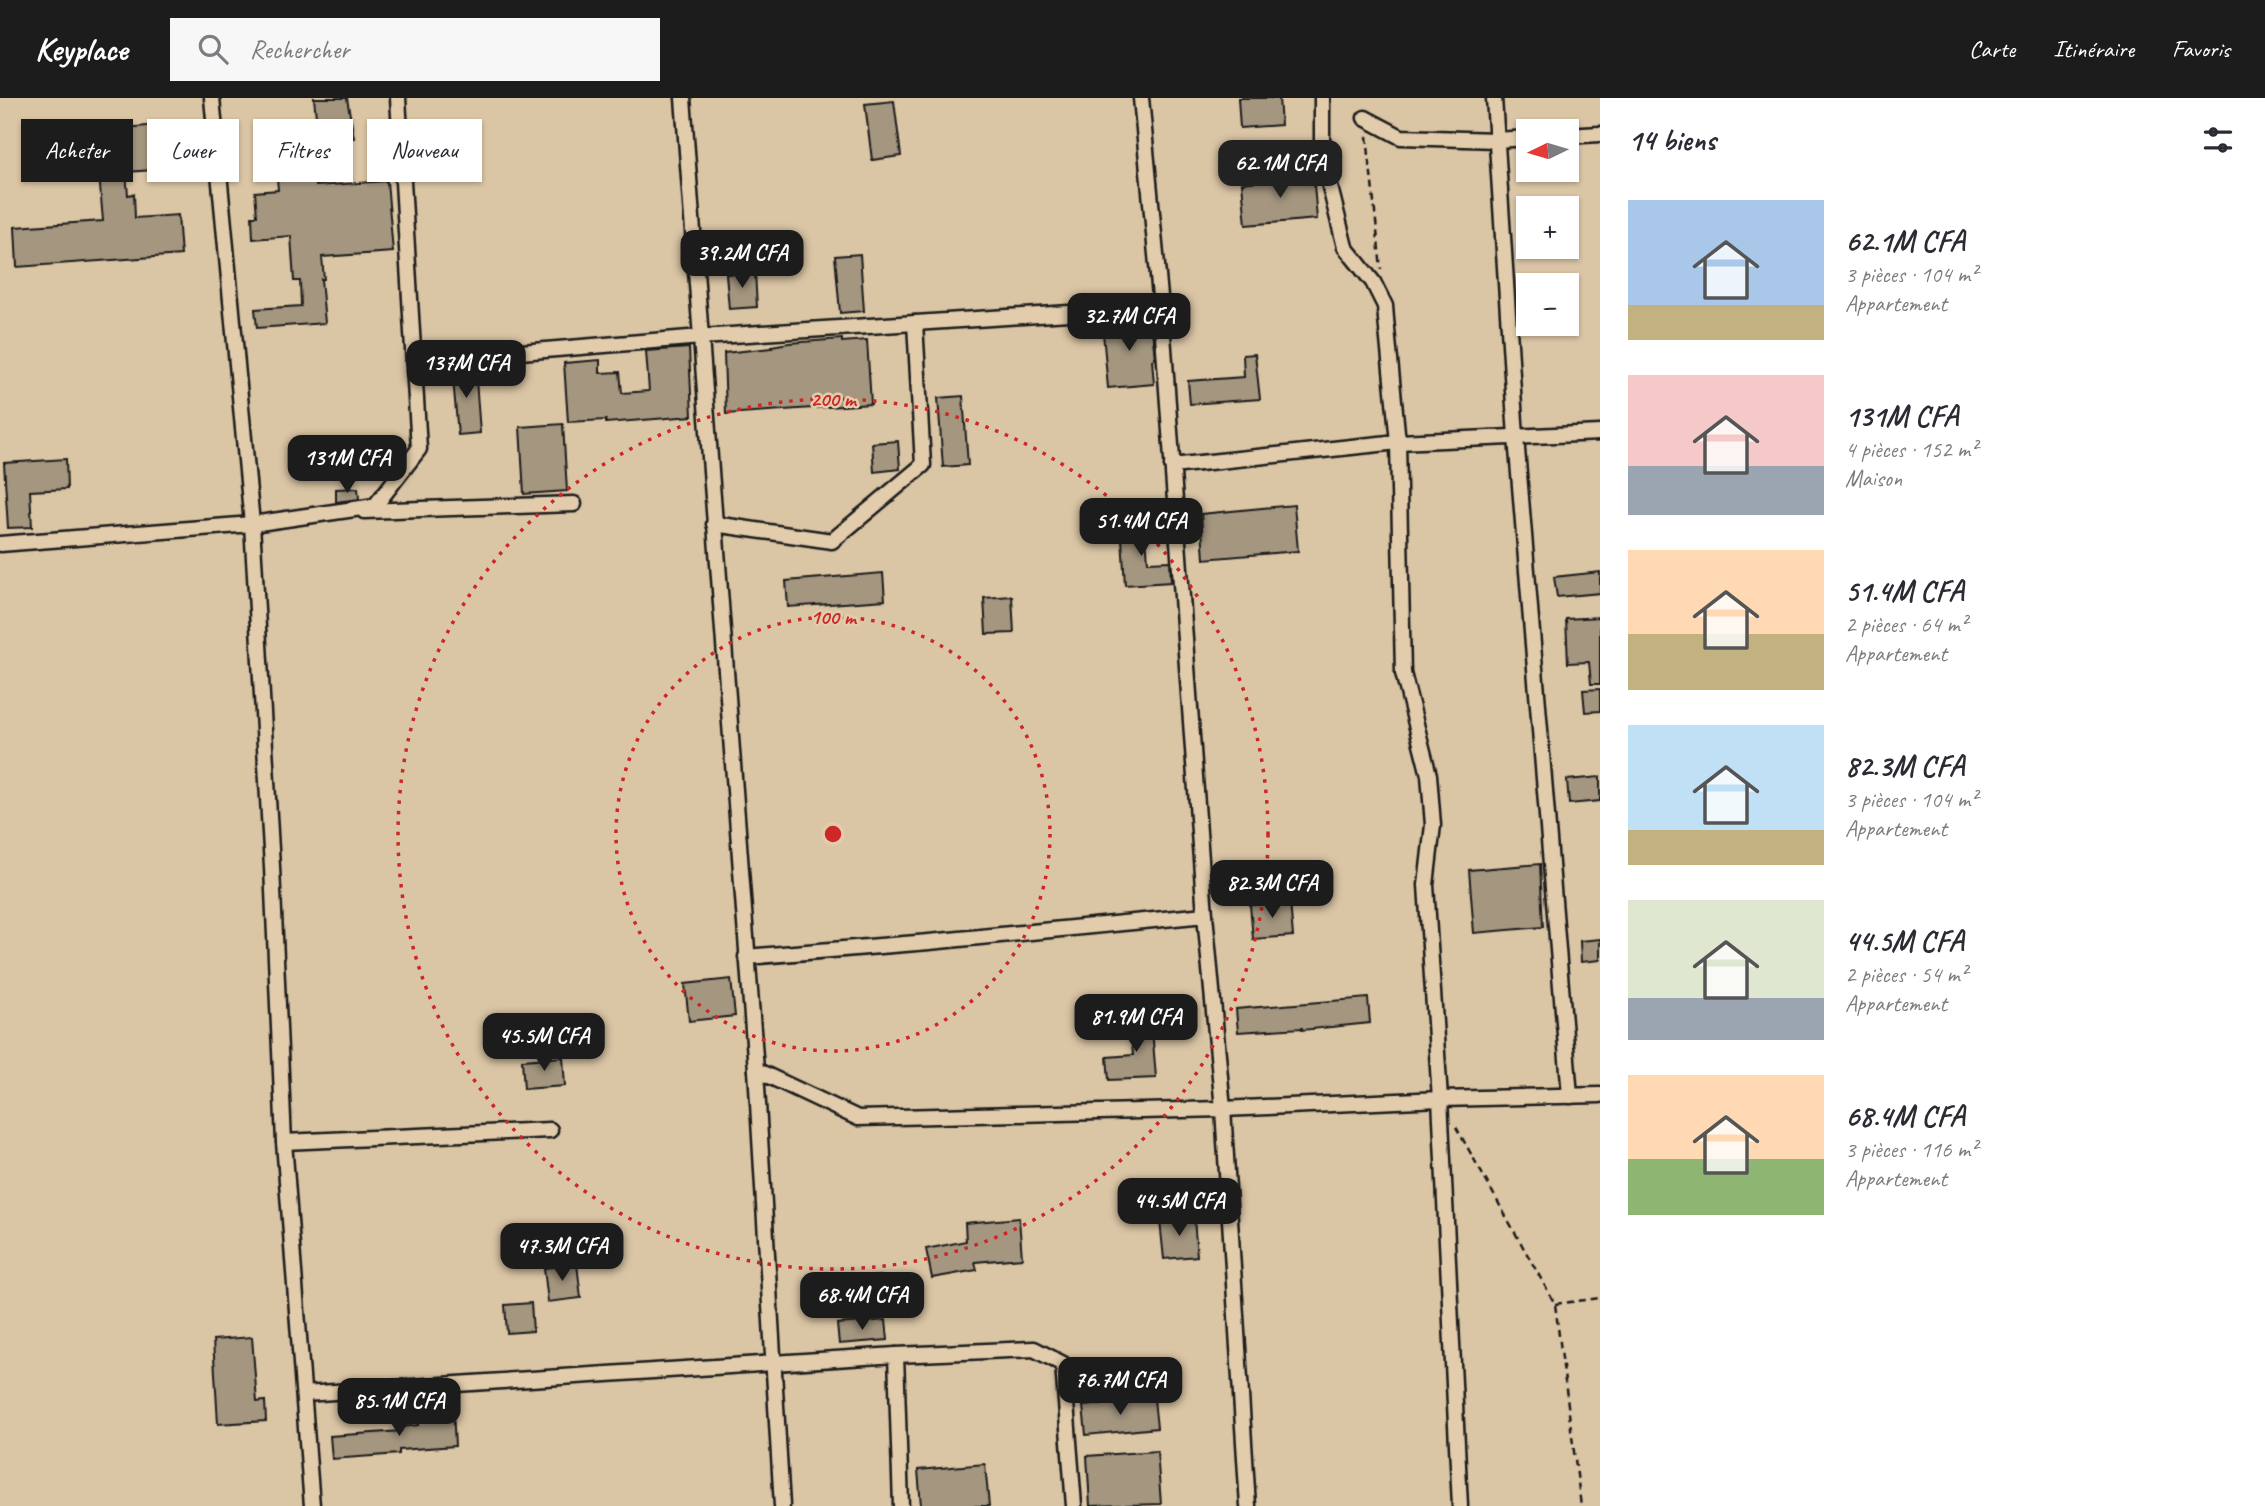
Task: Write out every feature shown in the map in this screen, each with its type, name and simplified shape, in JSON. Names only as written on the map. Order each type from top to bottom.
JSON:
[{"type":"street","points":[[212,98],[252,524],[272,867],[284,1142],[312,1506]]},
{"type":"street","points":[[0,544],[252,524],[375,506],[419,449],[398,98]]},
{"type":"street","points":[[682,98],[756,1070],[782,1506]]},
{"type":"street","points":[[1141,98],[1161,307],[1205,915],[1223,1109],[1248,1506]]},
{"type":"street","points":[[1322,98],[1322,155],[1345,247],[1373,282],[1385,306],[1398,442],[1403,673],[1429,775],[1433,825],[1426,886],[1440,1099],[1460,1506]]},
{"type":"street","points":[[1494,98],[1516,437],[1570,1096]]},
{"type":"street","points":[[1365,118],[1401,137],[1516,139]]},
{"type":"street","points":[[1579,135],[1600,134]]},
{"type":"street","points":[[414,361],[701,337],[1161,307]]},
{"type":"street","points":[[714,524],[832,541],[923,465],[915,323]]},
{"type":"street","points":[[1172,466],[1398,442],[1600,433]]},
{"type":"street","points":[[338,512],[574,504]]},
{"type":"street","points":[[746,957],[1205,915]]},
{"type":"street","points":[[756,1070],[858,1118],[1223,1109],[1600,1095]]},
{"type":"street","points":[[284,1142],[551,1130]]},
{"type":"street","points":[[304,1394],[896,1355],[1034,1349],[1063,1364],[1074,1506]]},
{"type":"street","points":[[896,1355],[901,1506]]},
{"type":"path","points":[[1365,118],[1382,279]]},
{"type":"path","points":[[1454,1123],[1555,1304],[1581,1506]]},
{"type":"path","points":[[1555,1304],[1600,1298]]},
{"type":"building","points":[[314,98],[347,98],[351,119],[312,119],[316,117]]},
{"type":"building","points":[[1238,98],[1279,98],[1281,125],[1240,128]]},
{"type":"building","points":[[894,101],[901,156],[872,160],[865,104]]},
{"type":"building","points":[[147,126],[147,170],[133,172],[133,127]]},
{"type":"building","points":[[1313,174],[1317,219],[1246,225],[1242,183]]},
{"type":"building","points":[[100,182],[127,182],[128,195],[134,194],[135,218],[178,215],[181,255],[17,267],[15,227],[103,221]]},
{"type":"building","points":[[277,182],[316,182],[316,186],[387,182],[393,252],[322,257],[325,323],[257,328],[255,309],[301,306],[300,281],[294,281],[291,236],[253,239],[252,216],[257,216],[255,192],[278,190]]},
{"type":"building","points":[[860,254],[864,311],[840,313],[835,256]]},
{"type":"building","points":[[755,272],[757,307],[729,309],[726,274]]},
{"type":"building","points":[[1151,319],[1155,359],[1152,360],[1154,384],[1108,388],[1102,322]]},
{"type":"building","points":[[842,339],[842,342],[867,340],[871,404],[726,414],[724,353],[772,348],[771,346],[789,343]]},
{"type":"building","points":[[689,348],[692,416],[606,423],[606,420],[568,422],[564,363],[600,360],[600,373],[620,372],[622,393],[649,391],[646,351]]},
{"type":"building","points":[[1255,354],[1260,399],[1190,404],[1188,381],[1244,377],[1243,355]]},
{"type":"building","points":[[475,366],[480,433],[458,435],[452,367]]},
{"type":"building","points":[[963,396],[968,465],[943,467],[938,398]]},
{"type":"building","points":[[563,424],[567,491],[524,494],[520,427]]},
{"type":"building","points":[[898,441],[900,469],[874,472],[872,443]]},
{"type":"building","points":[[66,459],[67,489],[30,491],[32,527],[8,528],[4,463]]},
{"type":"building","points":[[358,488],[359,499],[336,502],[336,489]]},
{"type":"building","points":[[1294,505],[1298,551],[1204,559],[1201,514]]},
{"type":"building","points":[[1145,522],[1148,562],[1170,561],[1171,582],[1125,585],[1121,524]]},
{"type":"building","points":[[1600,572],[1600,593],[1557,597],[1554,577]]},
{"type":"building","points":[[883,573],[885,600],[788,607],[786,581]]},
{"type":"building","points":[[1012,596],[1014,633],[986,634],[984,598]]},
{"type":"building","points":[[1600,617],[1600,684],[1591,684],[1589,662],[1568,663],[1566,619]]},
{"type":"building","points":[[1600,689],[1600,711],[1585,712],[1583,690]]},
{"type":"building","points":[[1600,777],[1600,801],[1569,804],[1567,780]]},
{"type":"building","points":[[1540,864],[1543,927],[1474,933],[1469,870]]},
{"type":"building","points":[[1290,901],[1293,936],[1253,939],[1250,905]]},
{"type":"building","points":[[1600,939],[1600,960],[1581,962],[1580,941]]},
{"type":"building","points":[[731,979],[735,1016],[689,1021],[685,984]]},
{"type":"building","points":[[1368,998],[1370,1023],[1302,1030],[1238,1032],[1236,1009]]},
{"type":"building","points":[[1151,1016],[1156,1078],[1109,1080],[1107,1057],[1133,1055],[1130,1018]]},
{"type":"building","points":[[563,1057],[565,1086],[524,1089],[522,1060]]},
{"type":"building","points":[[1019,1218],[1022,1258],[975,1262],[977,1270],[932,1278],[926,1249],[966,1241],[965,1223]]},
{"type":"building","points":[[1194,1218],[1197,1256],[1164,1259],[1160,1221]]},
{"type":"building","points":[[577,1264],[581,1298],[548,1302],[544,1268]]},
{"type":"building","points":[[881,1276],[883,1298],[836,1302],[834,1280]]},
{"type":"building","points":[[531,1303],[533,1331],[507,1333],[505,1305]]},
{"type":"building","points":[[886,1320],[888,1340],[839,1344],[837,1324]]},
{"type":"building","points":[[252,1337],[257,1402],[265,1401],[266,1421],[218,1424],[213,1340]]},
{"type":"building","points":[[1154,1399],[1157,1428],[1086,1435],[1083,1406]]},
{"type":"building","points":[[453,1410],[455,1446],[332,1459],[330,1436],[401,1431],[401,1427],[418,1425],[417,1413]]},
{"type":"building","points":[[1157,1451],[1161,1504],[1090,1506],[1087,1456]]},
{"type":"building","points":[[985,1464],[989,1506],[921,1506],[918,1470]]}]
